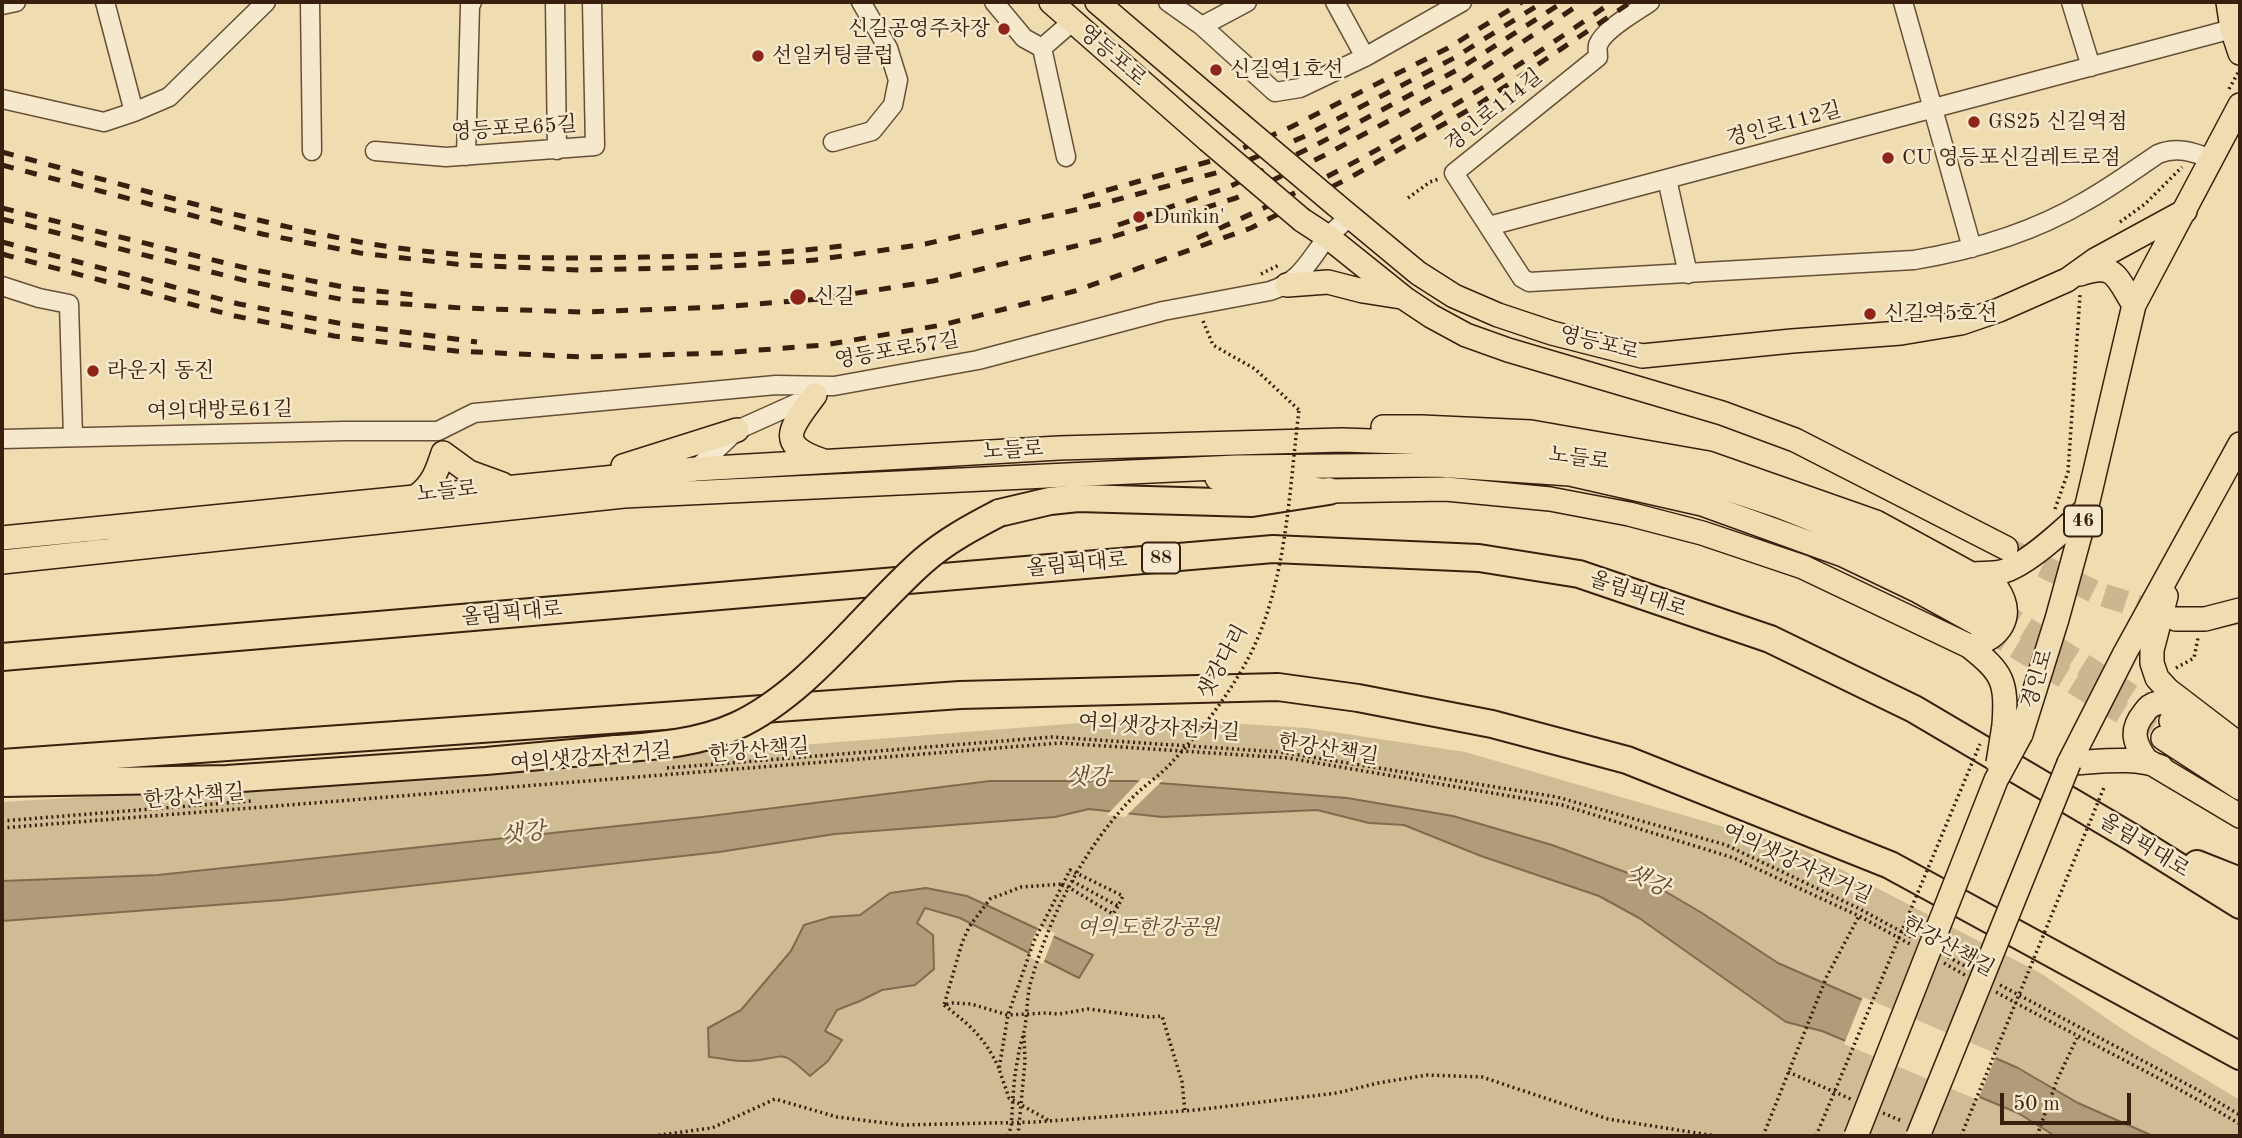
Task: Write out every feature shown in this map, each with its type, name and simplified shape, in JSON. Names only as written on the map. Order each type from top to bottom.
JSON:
[{"type":"highway","points":[[2,783],[227,779],[486,761],[651,746],[693,739],[736,726],[784,696],[923,561],[956,535],[999,513],[1050,501],[1078,498],[1252,503],[1329,491]]},
{"type":"highway","name":"올림픽대로","points":[[2,657],[1273,549],[1479,558],[1580,575],[1770,639],[1914,709],[2131,837],[2240,905]]},
{"type":"highway","points":[[2,763],[960,695],[1278,687],[1358,698],[1492,724],[1627,760],[1890,865],[2235,1056]]},
{"type":"highway","points":[[2131,837],[2240,881]]},
{"type":"main road","name":"영등포로","points":[[1051,2],[1301,220],[1328,237],[1430,316],[1466,335],[1508,350],[1722,413],[1795,440],[2006,548]]},
{"type":"main road","name":"영등포로","points":[[1097,2],[1418,273],[1454,296],[1498,316],[1642,356],[1901,333],[1961,323],[2076,285],[2095,260],[2185,211]]},
{"type":"main road","points":[[2228,2],[2232,29],[2240,53]]},
{"type":"main road","name":"경인로","points":[[1856,1136],[2057,619],[2134,305],[2185,211],[2204,155],[2234,99]]},
{"type":"main road","points":[[2076,285],[2099,268],[2110,271],[2134,305]]},
{"type":"main road","points":[[1284,275],[1404,298]]},
{"type":"main road","points":[[1544,360],[1642,356]]},
{"type":"main road","points":[[824,391],[795,422],[791,434],[793,444],[802,454],[828,462]]},
{"type":"main road","points":[[1059,448],[1269,428],[1421,427],[1531,432],[1708,463],[1876,522],[1997,588],[2005,601],[2003,622],[1993,637],[1983,643],[1969,646]]},
{"type":"main road","points":[[566,481],[737,429]]},
{"type":"main road","name":"노들로","points":[[2,538],[696,469],[1059,448],[1342,440],[1430,443],[1586,458],[1707,482],[1779,506],[1857,537],[1930,573],[1992,619],[1918,591],[1843,555],[1702,504],[1570,474],[1423,465],[1236,467],[624,496],[2,562]]},
{"type":"main road","points":[[441,442],[457,465],[508,486]]},
{"type":"main road","points":[[417,496],[428,488],[436,475],[441,442]]},
{"type":"main road","points":[[1918,1136],[2069,762],[2125,653],[2240,444]]},
{"type":"main road","points":[[1161,472],[1329,491],[1446,489],[1550,499],[1629,514],[1702,533],[1803,567],[1969,646],[1990,663],[2003,682],[2012,730]]},
{"type":"main road","points":[[1973,574],[2002,572],[2023,561],[2055,538],[2085,510]]},
{"type":"main road","points":[[2174,566],[2152,650],[2152,663],[2174,721],[2240,788]]},
{"type":"main road","points":[[2176,619],[2205,618],[2240,610]]},
{"type":"main road","points":[[2161,767],[2146,760],[2138,748],[2135,734],[2137,722],[2147,708],[2156,703],[2167,702],[2174,721],[2240,767]]},
{"type":"main road","points":[[2174,721],[2240,745]]},
{"type":"main road","points":[[2069,762],[2151,762],[2240,816]]},
{"type":"street","points":[[2,5],[16,2]]},
{"type":"street","points":[[106,2],[134,112]]},
{"type":"street","points":[[2,99],[104,122],[134,112],[169,97],[266,2]]},
{"type":"street","points":[[310,2],[312,151]]},
{"type":"street","points":[[466,156],[472,2]]},
{"type":"street","points":[[555,2],[557,150]]},
{"type":"street","name":"영등포로65길","points":[[375,151],[446,158],[595,146],[592,2]]},
{"type":"street","points":[[833,142],[872,131],[893,105],[898,80],[888,48],[861,2]]},
{"type":"street","points":[[995,2],[1024,38],[1042,48],[1066,157]]},
{"type":"street","points":[[1168,2],[1202,26],[1275,92],[1300,88],[1365,57],[1462,2]]},
{"type":"street","points":[[1202,26],[1247,2]]},
{"type":"street","points":[[1335,2],[1365,57]]},
{"type":"street","name":"경인로114길","points":[[1650,2],[1604,37],[1598,46],[1598,57],[1454,173],[1522,278],[1530,282],[1914,260],[1972,248],[2025,230],[2084,202],[2158,153],[2169,149],[2204,155]]},
{"type":"street","points":[[1903,2],[1972,248]]},
{"type":"street","points":[[2071,2],[2091,67]]},
{"type":"street","points":[[1042,48],[1073,22]]},
{"type":"street","name":"경인로112길","points":[[1489,226],[2232,29]]},
{"type":"street","points":[[1667,179],[1688,274]]},
{"type":"street","points":[[1284,275],[1305,268],[1328,237],[1343,210]]},
{"type":"street","name":"영등포로57길","points":[[441,442],[474,413],[776,385],[824,391],[978,360],[1163,311],[1270,291],[1284,275]]},
{"type":"street","points":[[2,286],[69,304],[73,438]]},
{"type":"street","points":[[673,493],[737,429],[824,391]]},
{"type":"street","name":"여의대방로61길","points":[[2,439],[344,431],[441,442]]},
{"type":"path","points":[[2234,99],[2240,68]]},
{"type":"path","points":[[2115,226],[2204,155]]},
{"type":"path","points":[[1408,198],[1430,182],[1454,173]]},
{"type":"path","points":[[1258,275],[1284,275]]},
{"type":"path","points":[[2055,508],[2068,472],[2076,285]]},
{"type":"path","name":"샛강다리","points":[[1008,1136],[1017,1059],[1030,988],[1048,932],[1072,881],[1099,838],[1133,797],[1172,762],[1236,681],[1252,651],[1275,589],[1299,410],[1255,369],[1213,345],[1201,316]]},
{"type":"path","points":[[2174,669],[2194,658]]},
{"type":"path","name":"여의샛강자전거길","points":[[665,768],[1052,737],[1280,752],[1557,797],[1726,845],[1918,940]]},
{"type":"path","name":"한강산책길","points":[[2,828],[1060,743],[1288,758],[1562,805],[1734,858],[1859,916],[1920,950]]},
{"type":"path","points":[[1816,1136],[1980,743]]},
{"type":"path","points":[[1961,1136],[2105,785]]},
{"type":"path","points":[[2,821],[250,801]]},
{"type":"path","points":[[944,1005],[962,943],[969,927],[990,898],[1021,887],[1063,884],[1113,914],[1123,897],[1070,870],[1063,884],[1034,941],[1008,1015],[999,1069]]},
{"type":"path","points":[[1072,881],[1118,906]]},
{"type":"path","points":[[1763,1136],[1827,976],[1859,916]]},
{"type":"path","points":[[1942,954],[1966,967]]},
{"type":"path","name":"한강산책길","points":[[1944,963],[1968,976]]},
{"type":"path","points":[[1990,980],[2240,1115]]},
{"type":"path","name":"한강산책길","points":[[1993,990],[2077,1037],[2201,1100],[2240,1124]]},
{"type":"path","points":[[944,1005],[971,1004],[1008,1015],[1059,1014],[1088,1009],[1149,1017],[1162,1016],[1182,1082],[1185,1111]]},
{"type":"path","points":[[944,1005],[971,1026],[989,1046],[1009,1098],[1050,1121]]},
{"type":"path","points":[[1018,1136],[1025,1061],[1024,1030]]},
{"type":"path","points":[[2037,1136],[2057,1080],[2077,1037]]},
{"type":"path","points":[[653,1136],[712,1128],[775,1099],[837,1117],[902,1125],[1050,1121],[1185,1111],[1337,1093],[1427,1075],[1482,1077],[1608,1119],[1716,1136]]},
{"type":"green space","name":"여의도한강공원","points":[[1143,718],[1307,728],[1465,752],[1804,850],[2042,974],[2128,1033],[2240,1100],[2240,1136],[2,1136],[2,802],[358,780]]},
{"type":"water","name":"샛강","points":[[990,781],[1134,781],[1347,798],[1453,816],[1552,845],[1644,879],[1778,963],[2018,1068],[2078,1103],[2153,1136],[2055,1136],[2018,1113],[1822,1031],[1786,1022],[1639,918],[1599,896],[1481,856],[1404,825],[1369,823],[1317,810],[1162,817],[1089,809],[1055,817],[835,834],[719,852],[282,900],[2,921],[2,881],[158,875],[702,817]]},
{"type":"water","points":[[926,888],[967,896],[1093,955],[1079,978],[960,918],[925,908],[917,923],[933,935],[934,969],[915,985],[882,990],[837,1010],[825,1031],[842,1040],[828,1061],[810,1076],[792,1061],[781,1056],[744,1061],[709,1057],[708,1028],[741,1010],[791,951],[804,925],[831,917],[860,915],[890,893]]},
{"type":"pier","points":[[1142,778],[1163,780],[1125,817],[1107,815]]},
{"type":"pier","points":[[1039,926],[1055,933],[1043,964],[1029,957]]},
{"type":"pier","points":[[1863,997],[1997,1054],[1978,1100],[1844,1044]]},
{"type":"tunnel","points":[[2012,551],[2097,593],[2168,616]]},
{"type":"tunnel","points":[[1997,610],[2165,717]]},
{"type":"tunnel","points":[[1987,629],[2163,738]]},
{"type":"railway","points":[[1083,197],[1218,159],[1291,127],[1448,48],[1522,2]]},
{"type":"railway","points":[[2,165],[262,234],[360,253],[464,265],[580,270],[717,267],[815,260],[925,244],[1101,204],[1223,171],[1303,137],[1454,58],[1543,2]]},
{"type":"railway","points":[[1118,225],[1231,186],[1314,146],[1459,69],[1563,2]]},
{"type":"railway","points":[[2,219],[247,281],[345,300],[582,312],[719,307],[820,299],[933,281],[1112,237],[1236,198],[1325,155],[1465,80],[1583,2]]},
{"type":"railway","points":[[1197,238],[1305,188],[1410,131],[1513,69],[1612,2]]},
{"type":"railway","points":[[2,254],[235,316],[334,336],[456,351],[583,357],[721,353],[824,345],[942,325],[1075,291],[1251,228],[1351,177],[1479,104],[1631,2]]},
{"type":"railway","points":[[2,152],[270,223],[360,242],[431,252],[502,257],[609,258],[748,254],[850,245]]},
{"type":"railway","points":[[2,208],[250,269],[349,288],[416,295]]},
{"type":"railway","points":[[2,242],[239,304],[338,323],[477,342]]},
{"type":"place","name":"신길공영주차장","points":[[1004,29]]},
{"type":"place","name":"선일커팅클럽","points":[[758,56]]},
{"type":"place","name":"신길역1호선","points":[[1216,70]]},
{"type":"place","name":"GS25 신길역점","points":[[1974,122]]},
{"type":"place","name":"CU 영등포신길레트로점","points":[[1888,158]]},
{"type":"place","name":"Dunkin'","points":[[1139,217]]},
{"type":"place","name":"신길","points":[[798,297]]},
{"type":"place","name":"신길역5호선","points":[[1870,314]]},
{"type":"place","name":"라운지 동진","points":[[93,371]]}]
